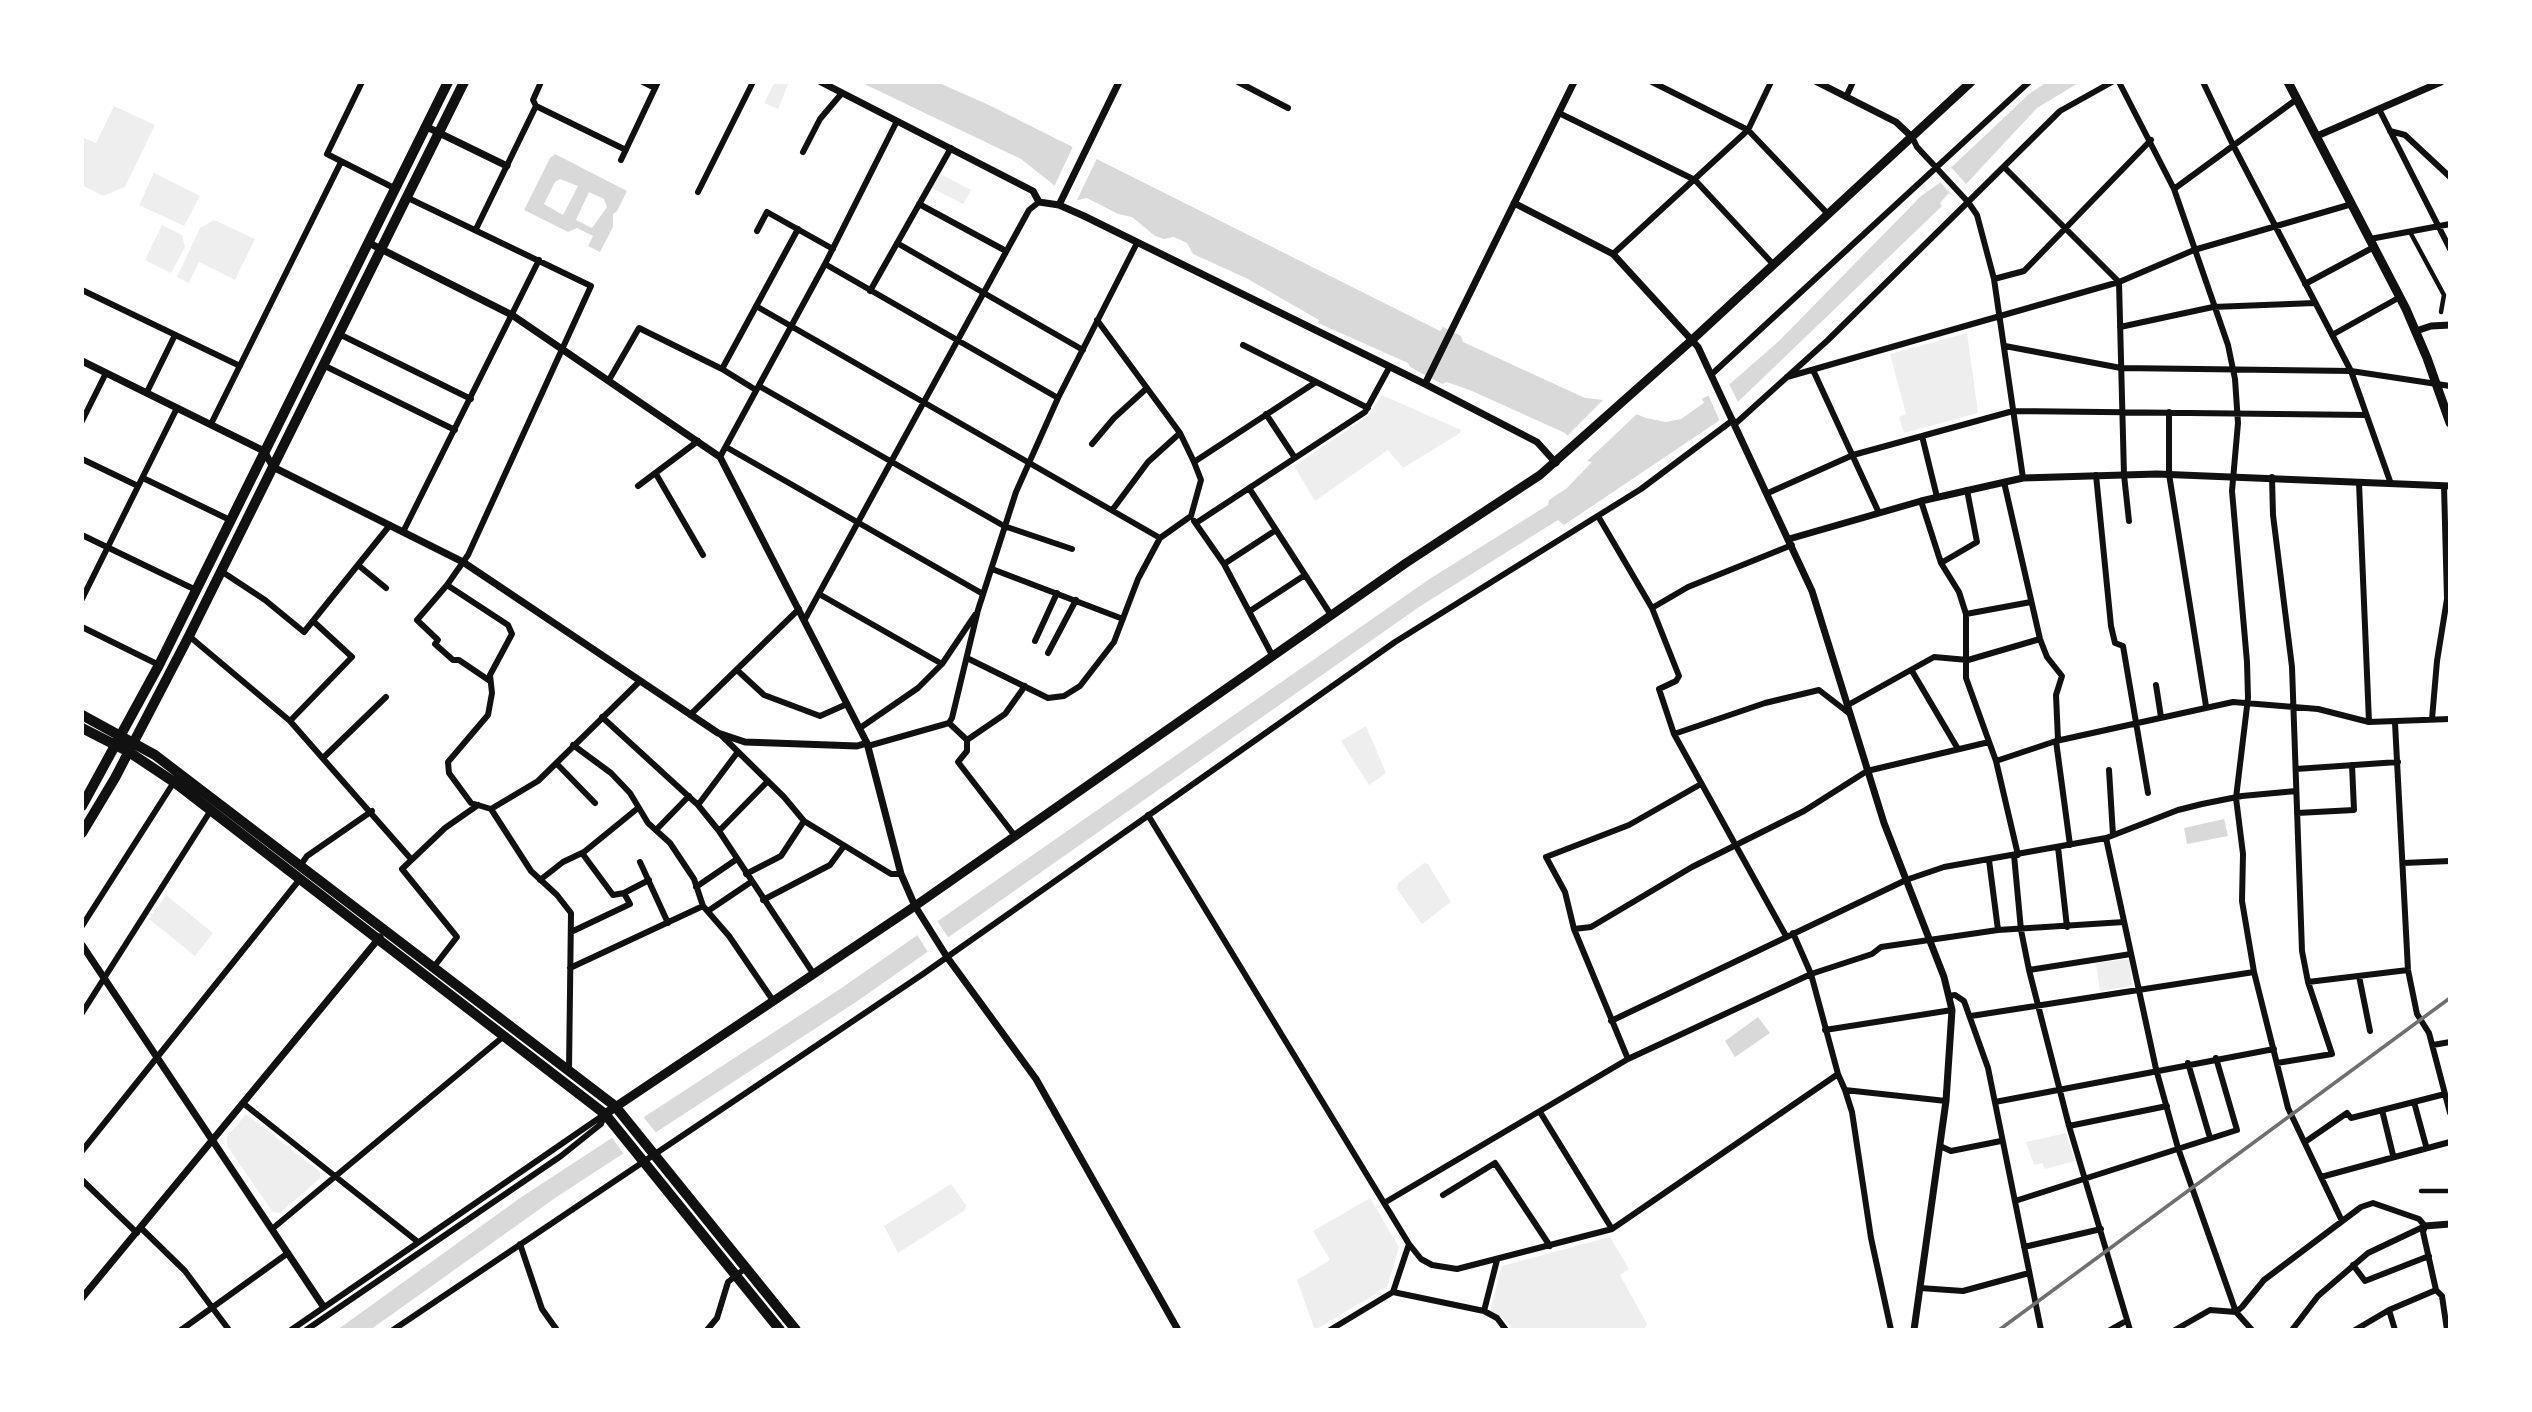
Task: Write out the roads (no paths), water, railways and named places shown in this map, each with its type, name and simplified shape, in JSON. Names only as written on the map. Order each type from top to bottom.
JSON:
[{"type":"main road","points":[[82,806],[159,665],[448,82]]},
{"type":"main road","points":[[82,833],[129,752],[464,82]]},
{"type":"main road","points":[[610,1120],[615,1106],[915,906],[1272,655],[1556,463],[1971,82]]},
{"type":"main road","points":[[2288,82],[2400,297],[2416,331],[2450,423]]},
{"type":"main road","points":[[82,715],[134,741],[300,866],[610,1120],[780,1330]]},
{"type":"main road","points":[[82,728],[129,752],[174,782],[300,879],[433,968],[615,1106],[796,1330]]},
{"type":"street","points":[[362,82],[327,154],[396,189]]},
{"type":"street","points":[[541,82],[533,100],[537,106],[626,150]]},
{"type":"street","points":[[621,160],[657,85],[643,82]]},
{"type":"street","points":[[698,192],[753,82]]},
{"type":"street","points":[[821,82],[1033,191],[1039,202]]},
{"type":"street","points":[[1059,205],[1119,82]]},
{"type":"street","points":[[1238,82],[1288,108]]},
{"type":"street","points":[[1426,381],[1574,82]]},
{"type":"street","points":[[1651,82],[1748,130],[1827,213]]},
{"type":"street","points":[[1613,254],[1748,130],[1771,82]]},
{"type":"street","points":[[1817,82],[1896,122],[1913,136],[1915,145],[1966,199],[1977,215],[2001,318],[2023,478]]},
{"type":"street","points":[[1846,97],[1853,82]]},
{"type":"street","points":[[1712,374],[1938,170],[2029,82]]},
{"type":"street","points":[[393,1330],[520,1244],[652,1149],[1148,815],[1395,642],[1641,489],[1787,377],[1966,199],[2004,167],[2060,111],[2112,82]]},
{"type":"street","points":[[2119,82],[2174,189],[2228,345],[2233,370],[2238,423],[2232,491],[2248,662],[2236,798],[2243,854],[2242,901],[2253,972],[2291,1115],[2342,1220]]},
{"type":"street","points":[[2203,82],[2351,371],[2392,484]]},
{"type":"street","points":[[2317,136],[2441,82]]},
{"type":"street","points":[[803,152],[820,119],[842,93]]},
{"type":"street","points":[[2174,189],[2297,99]]},
{"type":"street","points":[[476,229],[537,106]]},
{"type":"street","points":[[2379,109],[2450,249]]},
{"type":"street","points":[[1559,113],[1695,180],[1773,264]]},
{"type":"street","points":[[720,457],[833,249],[897,121]]},
{"type":"street","points":[[427,127],[507,166]]},
{"type":"street","points":[[2390,131],[2405,135],[2450,177]]},
{"type":"street","points":[[1994,279],[2024,271],[2151,140]]},
{"type":"street","points":[[870,291],[951,148]]},
{"type":"street","points":[[211,424],[341,162]]},
{"type":"street","points":[[2004,167],[2119,282],[2124,475],[2129,521]]},
{"type":"street","points":[[406,197],[591,286],[463,562],[447,586],[417,620],[438,640],[435,644],[453,660],[459,660],[491,681]]},
{"type":"street","points":[[805,619],[1029,210],[1039,202],[1059,205],[1389,368],[1426,381],[1536,442],[1556,463]]},
{"type":"street","points":[[1514,203],[1613,254],[1692,340],[1712,374],[1768,493],[1818,608],[1867,771],[1952,1010],[1952,1046],[1946,1101],[1914,1330]]},
{"type":"street","points":[[919,204],[1006,251]]},
{"type":"street","points":[[1787,377],[2001,318],[2119,282],[2193,250],[2352,204]]},
{"type":"street","points":[[757,231],[767,212],[833,249]]},
{"type":"street","points":[[2305,284],[2372,243],[2450,224]]},
{"type":"street","points":[[723,369],[798,229]]},
{"type":"street","points":[[2410,232],[2444,295],[2441,312]]},
{"type":"street","points":[[369,243],[512,316],[564,348],[720,457],[867,744],[901,874],[923,922],[1036,1079],[1178,1330]]},
{"type":"street","points":[[897,243],[1083,350]]},
{"type":"street","points":[[949,723],[969,659],[978,610],[1028,461],[1137,243]]},
{"type":"street","points":[[403,532],[539,260]]},
{"type":"street","points":[[825,264],[1059,398]]},
{"type":"street","points":[[82,290],[240,366]]},
{"type":"street","points":[[2332,335],[2400,297]]},
{"type":"street","points":[[2120,327],[2213,307],[2315,303]]},
{"type":"street","points":[[756,306],[1160,538]]},
{"type":"street","points":[[969,659],[1048,698],[1064,696],[1080,686],[1114,642],[1138,579],[1160,538],[1191,516],[1201,480],[1194,462],[1180,433],[1097,320]]},
{"type":"street","points":[[2416,331],[2431,326],[2450,325]]},
{"type":"street","points":[[609,380],[639,328],[723,369],[1004,526],[1072,549]]},
{"type":"street","points":[[339,334],[471,399]]},
{"type":"street","points":[[147,393],[176,335]]},
{"type":"street","points":[[1243,345],[1368,408]]},
{"type":"street","points":[[2005,346],[2121,368],[2351,371],[2450,386]]},
{"type":"street","points":[[82,360],[264,451],[273,467],[463,562],[718,733],[768,781],[804,821],[891,874],[901,874]]},
{"type":"street","points":[[323,365],[455,430]]},
{"type":"street","points":[[1196,523],[1368,408],[1389,368]]},
{"type":"street","points":[[1813,370],[1879,513]]},
{"type":"street","points":[[82,421],[106,373]]},
{"type":"street","points":[[1194,462],[1316,382]]},
{"type":"street","points":[[1092,444],[1114,418],[1147,388]]},
{"type":"street","points":[[82,599],[177,408]]},
{"type":"street","points":[[1768,493],[1853,456],[2012,411],[2366,415]]},
{"type":"street","points":[[2169,412],[2169,474],[2206,706]]},
{"type":"street","points":[[1266,414],[1294,458]]},
{"type":"street","points":[[1113,509],[1147,462],[1180,433]]},
{"type":"street","points":[[1922,436],[1937,497]]},
{"type":"street","points":[[638,486],[698,441]]},
{"type":"street","points":[[726,447],[983,594]]},
{"type":"street","points":[[82,459],[138,486]]},
{"type":"street","points":[[656,474],[703,555]]},
{"type":"street","points":[[1652,608],[1688,587],[1791,542],[1921,501],[2023,478],[2169,474],[2447,486],[2447,599],[2437,661],[2432,719]]},
{"type":"street","points":[[2096,475],[2111,626],[2115,643],[2123,646],[2148,793]]},
{"type":"street","points":[[2272,477],[2273,515],[2292,667],[2301,938],[2308,982],[2332,1054],[2277,1063]]},
{"type":"street","points":[[143,478],[230,520]]},
{"type":"street","points":[[2004,482],[2040,639],[2047,657],[2062,676],[2056,695],[2057,741],[2070,845]]},
{"type":"street","points":[[2358,482],[2369,722]]},
{"type":"street","points":[[1249,488],[1331,615]]},
{"type":"street","points":[[1941,563],[1977,542],[1967,490]]},
{"type":"street","points":[[1921,501],[1941,563],[1959,592],[1966,614],[1966,678],[1996,761],[2016,855],[2021,930],[2029,970],[2069,1126],[2130,1330]]},
{"type":"street","points":[[1191,516],[1224,564],[1272,655]]},
{"type":"street","points":[[1598,516],[1652,608],[1679,676],[1676,681],[1659,689],[1674,734],[1734,845],[1811,974],[1838,1074],[1852,1112],[1871,1238],[1891,1330]]},
{"type":"street","points":[[221,571],[257,594],[304,632],[390,525]]},
{"type":"street","points":[[1224,564],[1276,530]]},
{"type":"street","points":[[82,535],[196,590]]},
{"type":"street","points":[[358,565],[386,588]]},
{"type":"street","points":[[992,569],[1123,619]]},
{"type":"street","points":[[1250,611],[1305,575]]},
{"type":"street","points":[[447,586],[512,629],[512,634],[490,675],[488,715],[448,762],[449,773],[471,803],[491,810],[531,871],[571,913],[569,1070]]},
{"type":"street","points":[[1035,641],[1057,593]]},
{"type":"street","points":[[819,594],[942,663]]},
{"type":"street","points":[[1048,653],[1076,600]]},
{"type":"street","points":[[1966,614],[2031,601]]},
{"type":"street","points":[[690,715],[799,609]]},
{"type":"street","points":[[860,728],[918,688],[942,663],[978,610]]},
{"type":"street","points":[[290,721],[352,657],[313,621]]},
{"type":"street","points":[[82,627],[159,665]]},
{"type":"street","points":[[188,636],[290,721],[372,811],[411,859]]},
{"type":"street","points":[[1848,705],[1934,657],[1968,660],[2040,639]]},
{"type":"street","points":[[737,670],[764,695],[820,716],[847,704]]},
{"type":"street","points":[[1912,671],[1958,749]]},
{"type":"street","points":[[491,810],[538,781],[640,681]]},
{"type":"street","points":[[2156,685],[2161,717]]},
{"type":"street","points":[[967,740],[1005,714],[1025,686]]},
{"type":"street","points":[[1674,734],[1765,703],[1819,690],[1850,715]]},
{"type":"street","points":[[324,757],[386,696]]},
{"type":"street","points":[[1996,761],[2057,741],[2206,706],[2246,702],[2293,706],[2369,722],[2450,719]]},
{"type":"street","points":[[602,718],[698,805],[719,831],[813,972]]},
{"type":"street","points":[[949,723],[967,740],[967,751],[958,762],[1015,836]]},
{"type":"street","points":[[718,733],[745,742],[857,746],[949,723]]},
{"type":"street","points":[[2395,723],[2408,970],[2417,1013],[2433,1045],[2450,1113]]},
{"type":"street","points":[[1574,929],[1591,927],[1734,845],[1804,811],[1867,771],[1989,742]]},
{"type":"street","points":[[573,745],[611,773],[684,863],[705,908],[729,936],[772,999]]},
{"type":"street","points":[[698,805],[737,753]]},
{"type":"street","points":[[2296,769],[2398,762]]},
{"type":"street","points":[[557,764],[596,803]]},
{"type":"street","points":[[2297,813],[2354,810],[2351,765]]},
{"type":"street","points":[[2109,770],[2109,837],[2124,922],[2156,1069],[2178,1148],[2236,1312],[2252,1330]]},
{"type":"street","points":[[719,831],[768,781]]},
{"type":"street","points":[[82,926],[174,782]]},
{"type":"street","points":[[1628,1059],[1574,929],[1565,891],[1546,857],[1629,825],[1701,784]]},
{"type":"street","points":[[1611,1021],[1906,880],[1944,867],[2109,837],[2178,810],[2236,798],[2296,791]]},
{"type":"street","points":[[656,830],[690,796]]},
{"type":"street","points":[[433,968],[457,937],[401,869],[445,828],[478,805]]},
{"type":"street","points":[[540,880],[563,862],[582,853],[638,808]]},
{"type":"street","points":[[82,1013],[211,810]]},
{"type":"street","points":[[300,866],[307,856],[372,811]]},
{"type":"street","points":[[1148,815],[1409,1244],[1421,1259],[1446,1269],[1497,1260],[1612,1229],[1838,1074]]},
{"type":"street","points":[[746,874],[781,856],[804,821]]},
{"type":"street","points":[[763,900],[830,865],[845,846]]},
{"type":"street","points":[[2058,847],[2067,927]]},
{"type":"street","points":[[582,853],[614,895],[624,893],[649,880]]},
{"type":"street","points":[[696,887],[737,859]]},
{"type":"street","points":[[1989,860],[1998,930]]},
{"type":"street","points":[[2403,863],[2450,861]]},
{"type":"street","points":[[640,862],[668,923]]},
{"type":"street","points":[[82,1151],[300,879]]},
{"type":"street","points":[[570,968],[705,908],[751,882]]},
{"type":"street","points":[[571,932],[630,904],[624,893]]},
{"type":"street","points":[[1384,1203],[1628,1059],[1811,974],[1872,954],[1881,947],[1998,930],[2124,922]]},
{"type":"street","points":[[82,1298],[381,935]]},
{"type":"street","points":[[82,945],[323,1306]]},
{"type":"street","points":[[2029,970],[2131,954]]},
{"type":"street","points":[[2308,982],[2408,970]]},
{"type":"street","points":[[1971,1016],[2253,972]]},
{"type":"street","points":[[2359,976],[2370,1031]]},
{"type":"street","points":[[1949,996],[1961,997],[1971,1016],[1988,1068],[2041,1330]]},
{"type":"street","points":[[1825,1030],[1952,1010]]},
{"type":"street","points":[[272,1229],[504,1035]]},
{"type":"street","points":[[2433,1045],[2450,1042]]},
{"type":"street","points":[[1995,1102],[2156,1069],[2274,1049]]},
{"type":"street","points":[[2015,1201],[2237,1130],[2216,1058]]},
{"type":"street","points":[[2188,1063],[2210,1138]]},
{"type":"street","points":[[1845,1090],[1946,1101]]},
{"type":"street","points":[[2305,1142],[2347,1113],[2351,1118],[2445,1094]]},
{"type":"street","points":[[2414,1102],[2426,1146]]},
{"type":"street","points":[[244,1104],[418,1242]]},
{"type":"street","points":[[2069,1126],[2167,1106]]},
{"type":"street","points":[[2382,1110],[2392,1156]]},
{"type":"street","points":[[1540,1112],[1612,1229]]},
{"type":"street","points":[[291,1330],[418,1242],[610,1120]]},
{"type":"street","points":[[306,1330],[610,1120]]},
{"type":"street","points":[[1940,1146],[1951,1151],[2001,1141]]},
{"type":"street","points":[[2321,1177],[2426,1146],[2450,1142]]},
{"type":"street","points":[[1443,1195],[1495,1163],[1550,1246]]},
{"type":"street","points":[[82,1180],[185,1271],[229,1330]]},
{"type":"street","points":[[2421,1191],[2450,1191]]},
{"type":"street","points":[[2236,1312],[2264,1280],[2342,1220],[2373,1203],[2419,1219],[2425,1226],[2437,1290],[2442,1296],[2446,1330]]},
{"type":"street","points":[[2292,1330],[2318,1296],[2368,1253],[2425,1226],[2450,1224]]},
{"type":"street","points":[[2025,1247],[2101,1229]]},
{"type":"street","points":[[520,1244],[542,1309],[557,1330]]},
{"type":"street","points":[[1330,1330],[1393,1292],[1409,1244]]},
{"type":"street","points":[[181,1330],[288,1253]]},
{"type":"street","points":[[2353,1265],[2365,1281],[2429,1256]]},
{"type":"street","points":[[1484,1311],[1497,1260]]},
{"type":"street","points":[[707,1330],[717,1318],[728,1282],[747,1267]]},
{"type":"street","points":[[1920,1288],[1964,1291],[2029,1273]]},
{"type":"street","points":[[2355,1330],[2389,1310],[2437,1290]]},
{"type":"street","points":[[1393,1292],[1484,1311],[1497,1318],[1506,1330]]},
{"type":"street","points":[[2175,1330],[2210,1310],[2236,1312]]},
{"type":"street","points":[[2389,1310],[2395,1330]]},
{"type":"street","points":[[2110,1330],[2126,1321]]},
{"type":"railway","points":[[1999,1330],[2450,998]]}]
